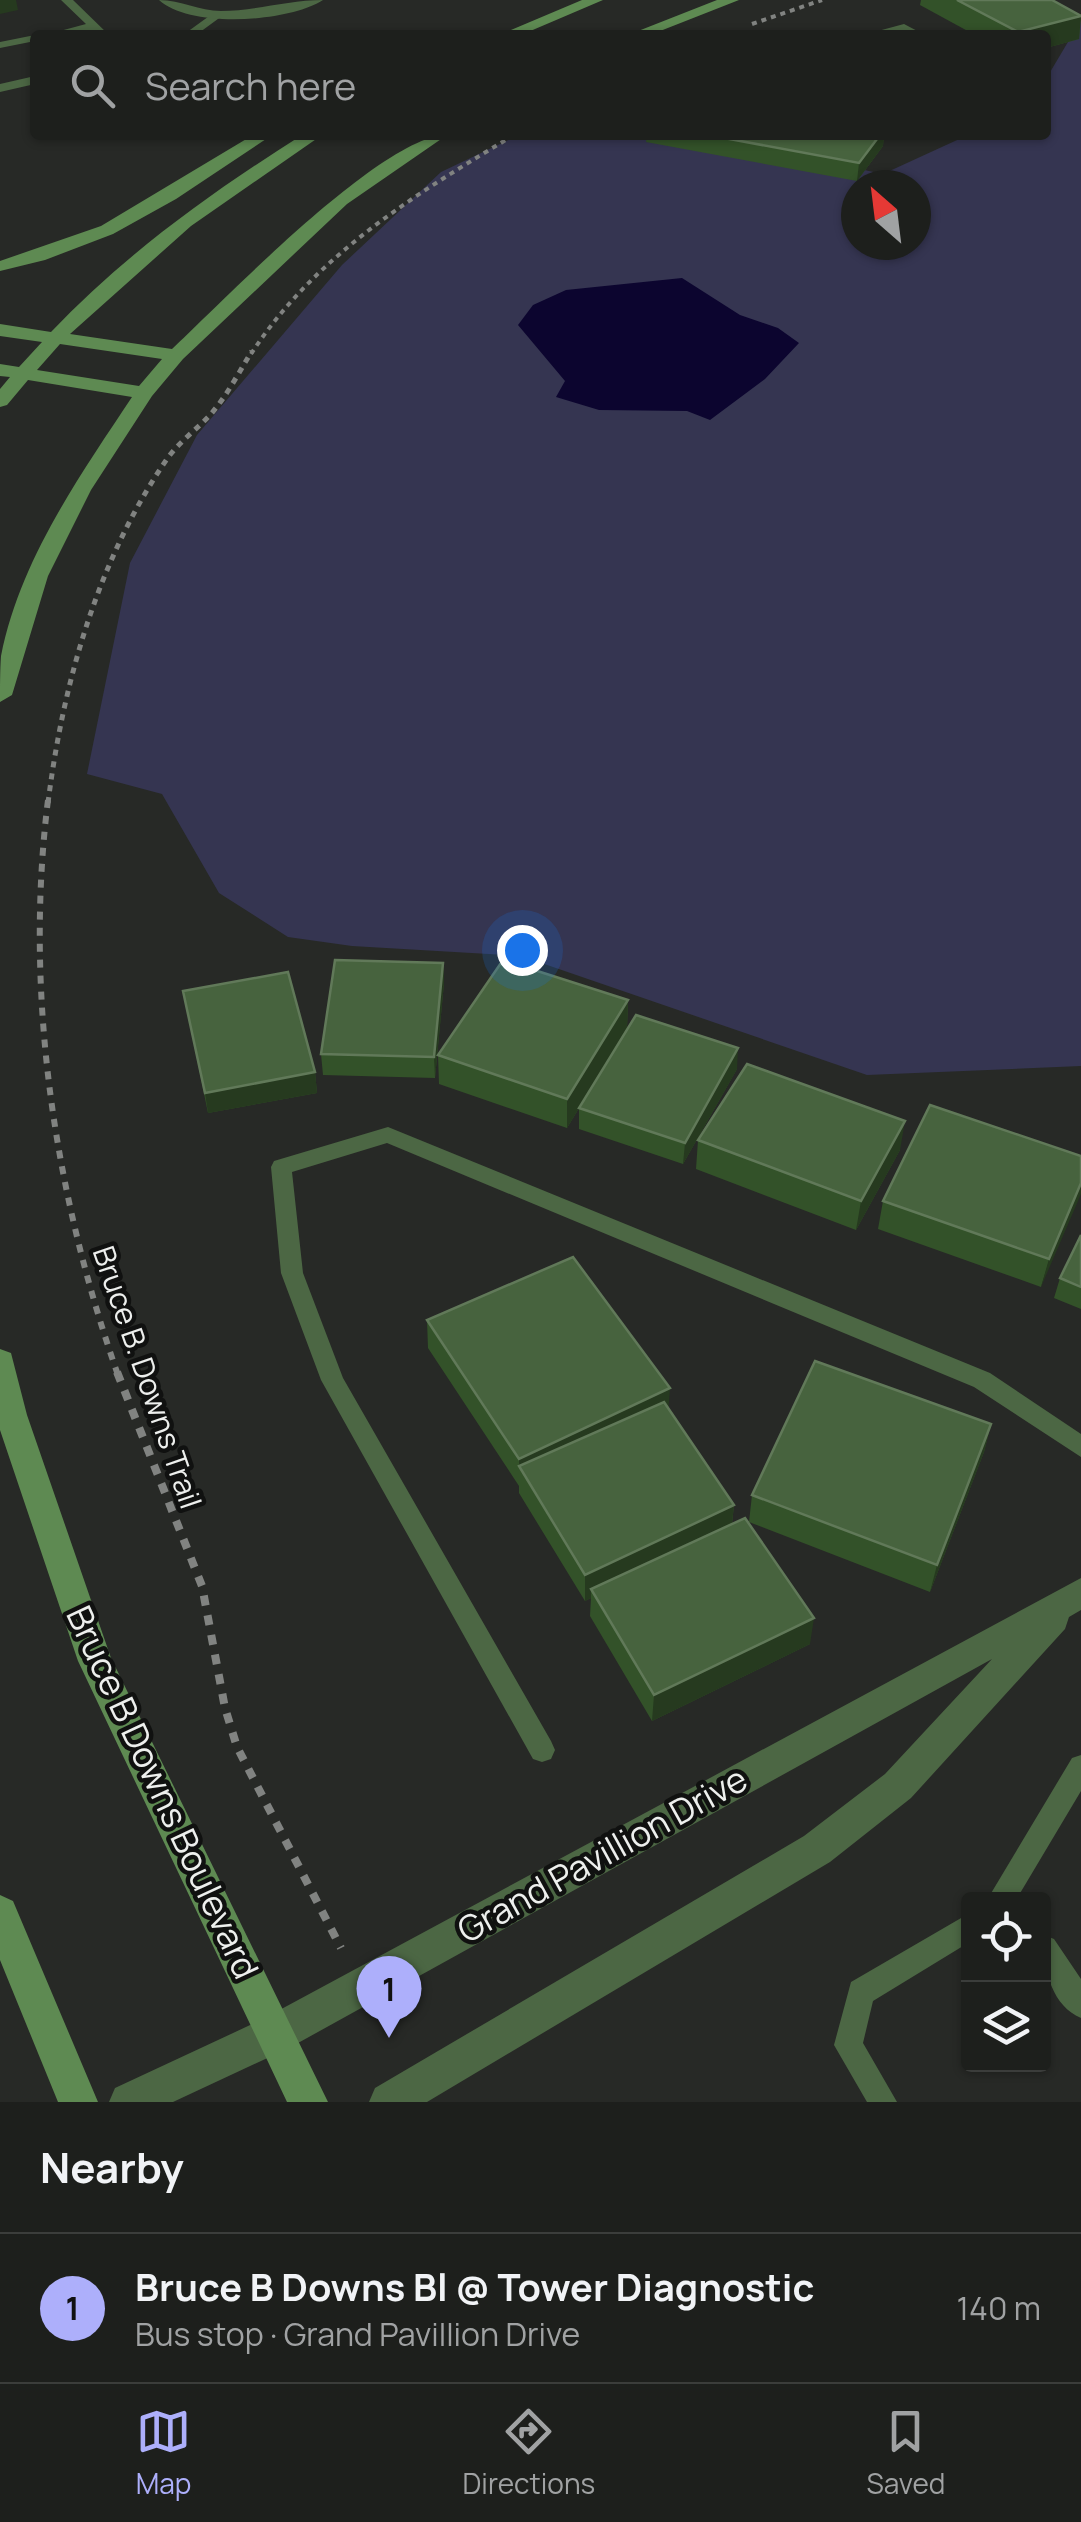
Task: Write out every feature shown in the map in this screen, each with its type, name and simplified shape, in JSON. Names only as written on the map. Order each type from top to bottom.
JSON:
[{"type":"main road","points":[[651,30],[731,0]]},
{"type":"main road","points":[[520,30],[588,1]]},
{"type":"main road","points":[[0,266],[82,242],[141,216],[256,140]]},
{"type":"main road","points":[[0,401],[54,338],[138,257],[243,178],[306,140]]},
{"type":"main road","points":[[0,695],[37,576],[81,490],[144,393],[176,355],[341,200],[431,140]]},
{"type":"main road","points":[[0,330],[176,355]]},
{"type":"main road","points":[[0,370],[144,393]]},
{"type":"main road","name":"Bruce B Downs Boulevard","points":[[0,1362],[11,1415],[95,1661],[308,2102]]},
{"type":"main road","points":[[0,1914],[78,2102]]},
{"type":"street","points":[[166,0],[177,8],[216,16],[316,0]]},
{"type":"street","name":"Grand Pavillion Drive","points":[[129,2102],[275,2034],[1076,1596]]},
{"type":"street","name":"Grand Pavillion Drive","points":[[389,2102],[817,1848],[898,1786],[1076,1596]]},
{"type":"lane","points":[[67,0],[97,30]]},
{"type":"lane","points":[[196,30],[216,16]]},
{"type":"lane","points":[[0,45],[30,39]]},
{"type":"lane","points":[[0,88],[30,81]]},
{"type":"lane","points":[[542,1750],[332,1380],[292,1274],[281,1166],[388,1135],[982,1380],[1081,1448]]},
{"type":"lane","points":[[1005,1892],[1081,1767]]},
{"type":"lane","points":[[883,2102],[848,2045],[861,1992],[961,1932]]},
{"type":"lane","points":[[1051,1960],[1081,2004]]},
{"type":"path","points":[[747,26],[822,0]]},
{"type":"path","name":"Bruce B. Downs Trail","points":[[361,1986],[235,1744],[204,1591],[115,1369],[80,1252],[55,1131],[39,984],[37,876],[48,784],[82,639],[106,572],[167,457],[204,424],[248,364],[270,325],[316,278],[414,199],[506,140]]},
{"type":"shaded area","points":[[1081,20],[1081,1066],[867,1075],[521,956],[352,946],[288,937],[219,893],[162,794],[87,774],[130,563],[197,435],[342,265],[441,172],[508,140],[723,140],[864,170],[841,170],[841,260],[931,260],[931,170],[892,170],[957,140],[1051,140],[1051,71]]},
{"type":"shaded area","points":[[682,278],[740,315],[778,328],[799,343],[765,379],[710,420],[687,411],[599,410],[556,397],[565,381],[518,325],[533,305],[566,290]]},
{"type":"building","points":[[957,0],[1052,0],[1081,16],[1026,30],[1014,30]]},
{"type":"building","points":[[735,140],[876,140],[859,163]]},
{"type":"building","points":[[335,960],[443,963],[434,1057],[321,1054]]},
{"type":"building","points":[[503,960],[628,1000],[567,1099],[438,1055]]},
{"type":"building","points":[[288,972],[315,1072],[205,1093],[183,991]]},
{"type":"building","points":[[636,1015],[738,1048],[685,1143],[579,1108]]},
{"type":"building","points":[[747,1064],[905,1121],[861,1201],[698,1140]]},
{"type":"building","points":[[930,1105],[1081,1156],[1081,1183],[1049,1259],[883,1201]]},
{"type":"building","points":[[1081,1235],[1081,1287],[1060,1278]]},
{"type":"building","points":[[573,1257],[670,1388],[519,1459],[427,1320]]},
{"type":"building","points":[[815,1361],[991,1424],[937,1565],[752,1495]]},
{"type":"building","points":[[664,1402],[734,1505],[585,1575],[519,1466]]},
{"type":"building","points":[[745,1518],[814,1618],[654,1695],[591,1589]]},
{"type":"place","name":"Bruce B Downs Bl @ Tower Diagnostic","points":[[389,2038]]}]
